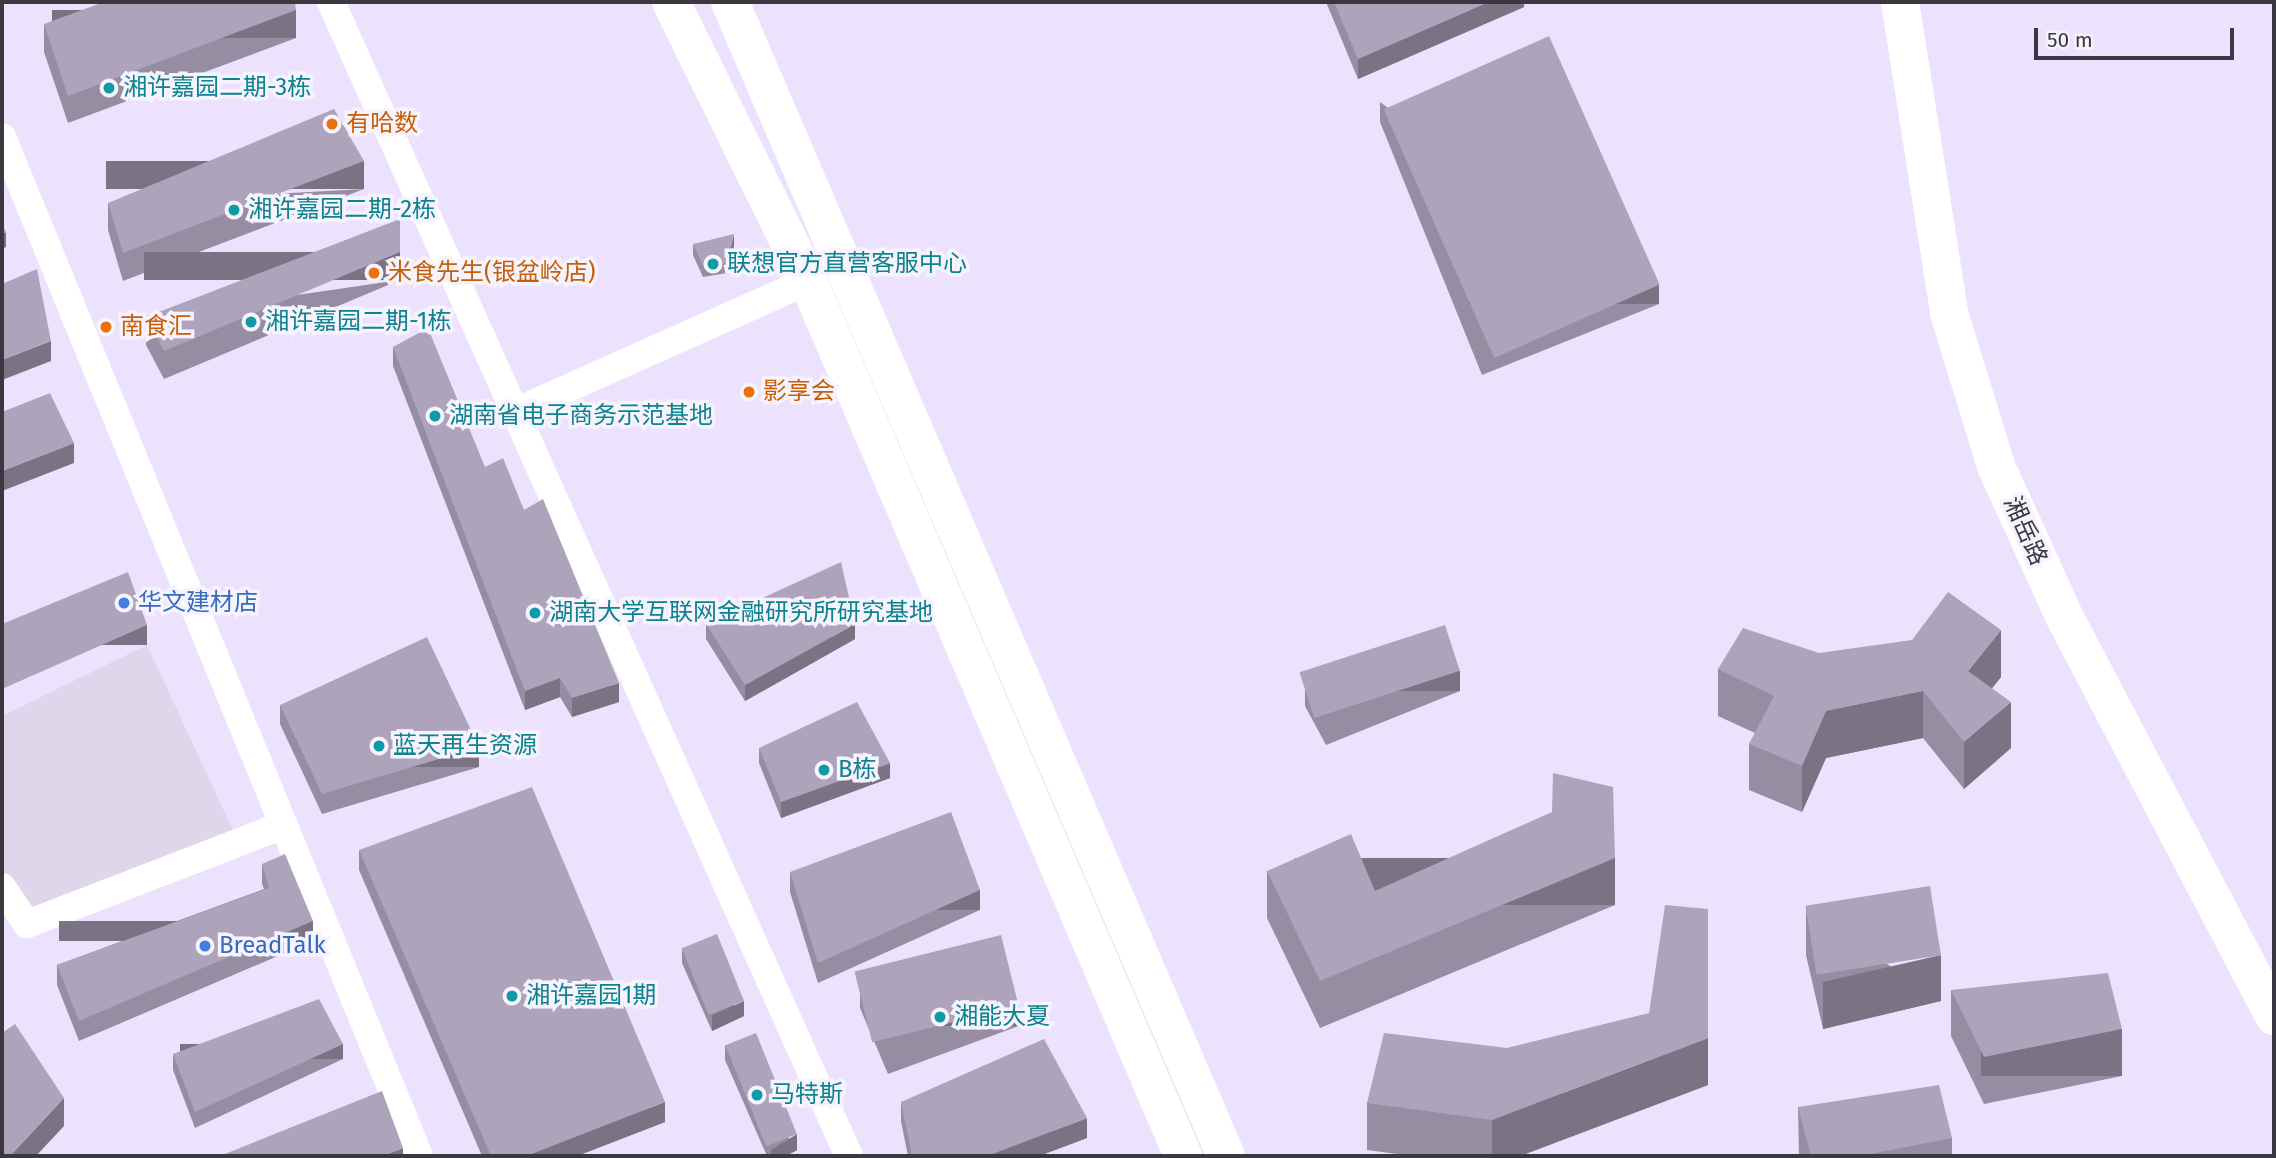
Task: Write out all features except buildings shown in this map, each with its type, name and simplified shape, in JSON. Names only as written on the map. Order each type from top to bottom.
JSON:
[{"type":"main road","points":[[671,2],[808,281],[1183,1156]]},
{"type":"main road","points":[[730,2],[1226,1156]]},
{"type":"main road","name":"湘岳路","points":[[1900,2],[1949,313],[1996,466],[2064,616],[2274,1016]]},
{"type":"main road","name":"湘岳路","points":[[1920,2],[1963,285],[2001,427],[2061,567],[2274,979]]},
{"type":"street","points":[[331,2],[849,1156]]},
{"type":"street","points":[[2,137],[419,1156]]},
{"type":"street","points":[[515,412],[808,281]]},
{"type":"street","points":[[2,887],[27,925],[283,825]]},
{"type":"shaded area","points":[[147,645],[236,837],[27,924],[2,871],[2,716]]},
{"type":"place","name":"湘许嘉园二期-3栋","points":[[109,88]]},
{"type":"place","name":"有哈数","points":[[332,124]]},
{"type":"place","name":"湘许嘉园二期-2栋","points":[[234,210]]},
{"type":"place","name":"联想官方直营客服中心","points":[[713,264]]},
{"type":"place","name":"米食先生(银盆岭店)","points":[[374,273]]},
{"type":"place","name":"湘许嘉园二期-1栋","points":[[251,322]]},
{"type":"place","name":"南食汇","points":[[106,327]]},
{"type":"place","name":"影享会","points":[[749,392]]},
{"type":"place","name":"湖南省电子商务示范基地","points":[[435,416]]},
{"type":"place","name":"华文建材店","points":[[124,603]]},
{"type":"place","name":"湖南大学互联网金融研究所研究基地","points":[[535,613]]},
{"type":"place","name":"蓝天再生资源","points":[[379,746]]},
{"type":"place","name":"B栋","points":[[824,770]]},
{"type":"place","name":"BreadTalk","points":[[205,946]]},
{"type":"place","name":"湘许嘉园1期","points":[[512,996]]},
{"type":"place","name":"湘能大夏","points":[[940,1017]]},
{"type":"place","name":"马特斯","points":[[757,1095]]}]
